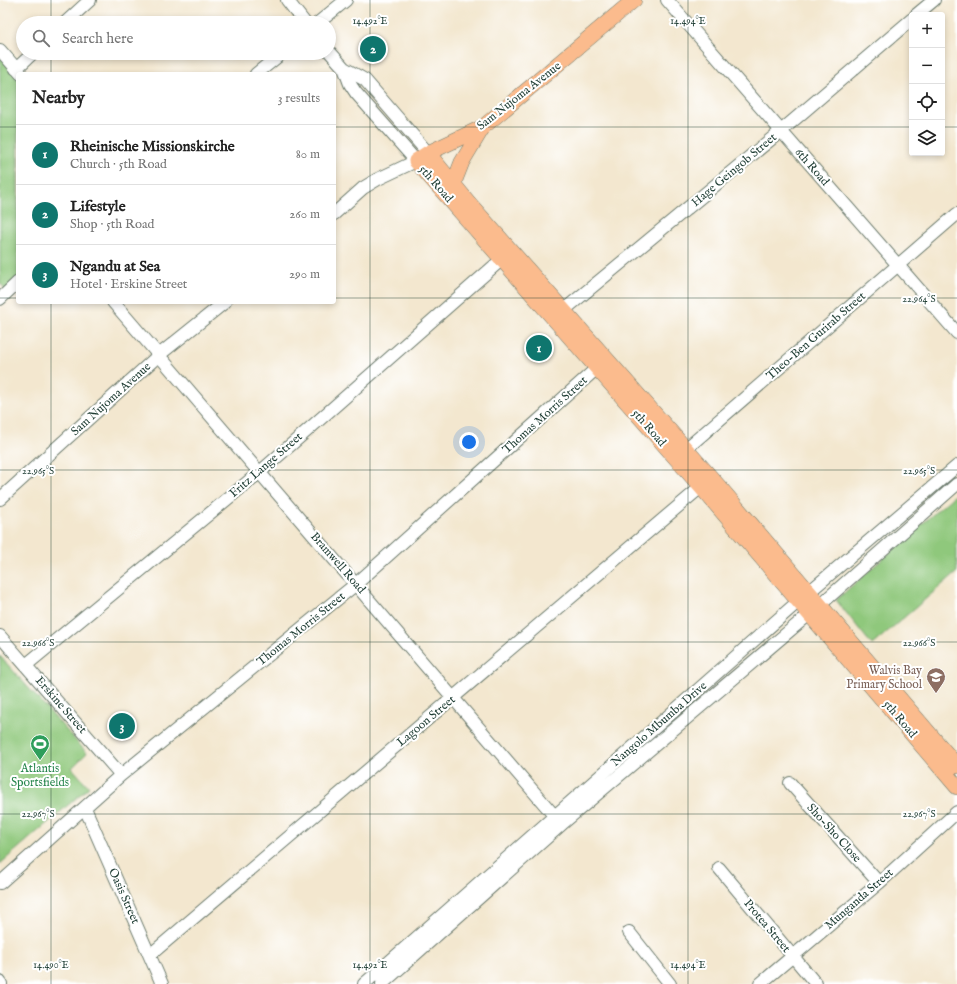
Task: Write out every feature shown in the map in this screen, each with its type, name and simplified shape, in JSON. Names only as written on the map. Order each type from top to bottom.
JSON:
[{"type":"main road","name":"Sam Nujoma Avenue","points":[[422,157],[483,127],[634,0]]},
{"type":"main road","points":[[453,184],[462,162],[483,127]]},
{"type":"main road","name":"5th Road","points":[[422,157],[453,184],[559,314],[680,454],[701,487],[798,602],[815,609],[957,766]]},
{"type":"main road","name":"5th Road","points":[[422,157],[501,260],[559,314],[597,368],[809,592],[815,609],[957,787]]},
{"type":"street","points":[[73,16],[90,0]]},
{"type":"street","points":[[287,0],[300,16]]},
{"type":"street","points":[[327,16],[346,0]]},
{"type":"street","name":"6th Road","points":[[667,0],[957,333]]},
{"type":"street","points":[[920,12],[934,0]]},
{"type":"street","name":"Hage Geingob Street","points":[[559,314],[781,131],[909,22]]},
{"type":"street","points":[[0,50],[18,71],[27,60]]},
{"type":"street","name":"5th Road","points":[[336,59],[344,68],[365,80],[422,157]]},
{"type":"street","points":[[258,72],[273,60]]},
{"type":"street","name":"Sam Nujoma Avenue","points":[[336,209],[378,179],[422,157]]},
{"type":"street","name":"Theo-Ben Gurirab Street","points":[[680,454],[957,214]]},
{"type":"street","name":"Fritz Lange Street","points":[[26,665],[260,472],[501,260]]},
{"type":"street","points":[[3,291],[16,283]]},
{"type":"street","name":"Bramwell Road","points":[[115,304],[558,820]]},
{"type":"street","name":"Sam Nujoma Avenue","points":[[0,499],[159,355],[223,304]]},
{"type":"street","name":"Thomas Morris Street","points":[[0,883],[121,775],[356,584],[597,368]]},
{"type":"street","name":"Nangolo Mbumba Drive","points":[[382,984],[558,820],[809,592],[957,466]]},
{"type":"street","name":"Nangolo Mbumba Drive","points":[[364,984],[558,820],[815,609],[957,484]]},
{"type":"street","name":"Lagoon Street","points":[[150,955],[701,487]]},
{"type":"street","name":"Erskine Street","points":[[0,636],[121,775]]},
{"type":"street","name":"Sho-Sho Close","points":[[790,783],[879,883]]},
{"type":"street","name":"Oasis Street","points":[[85,808],[162,984]]},
{"type":"street","name":"Munganda Street","points":[[760,984],[879,883],[957,812]]},
{"type":"street","name":"Protea Street","points":[[719,868],[816,984]]},
{"type":"street","points":[[629,932],[670,984]]},
{"type":"green space","points":[[0,51],[16,72],[16,284],[8,292],[0,283]]},
{"type":"green space","points":[[957,493],[957,572],[872,645],[836,600]]},
{"type":"green space","name":"Atlantis Sportsfields","points":[[0,656],[87,753],[72,768],[89,787],[0,864]]},
{"type":"place","name":"Lifestyle","points":[[373,49]]},
{"type":"place","name":"Rheinische Missionskirche","points":[[539,348]]},
{"type":"place","name":"Walvis Bay Primary School","points":[[936,694]]},
{"type":"place","name":"Ngandu at Sea","points":[[122,726]]},
{"type":"place","name":"Atlantis Sportsfields","points":[[40,761]]}]
